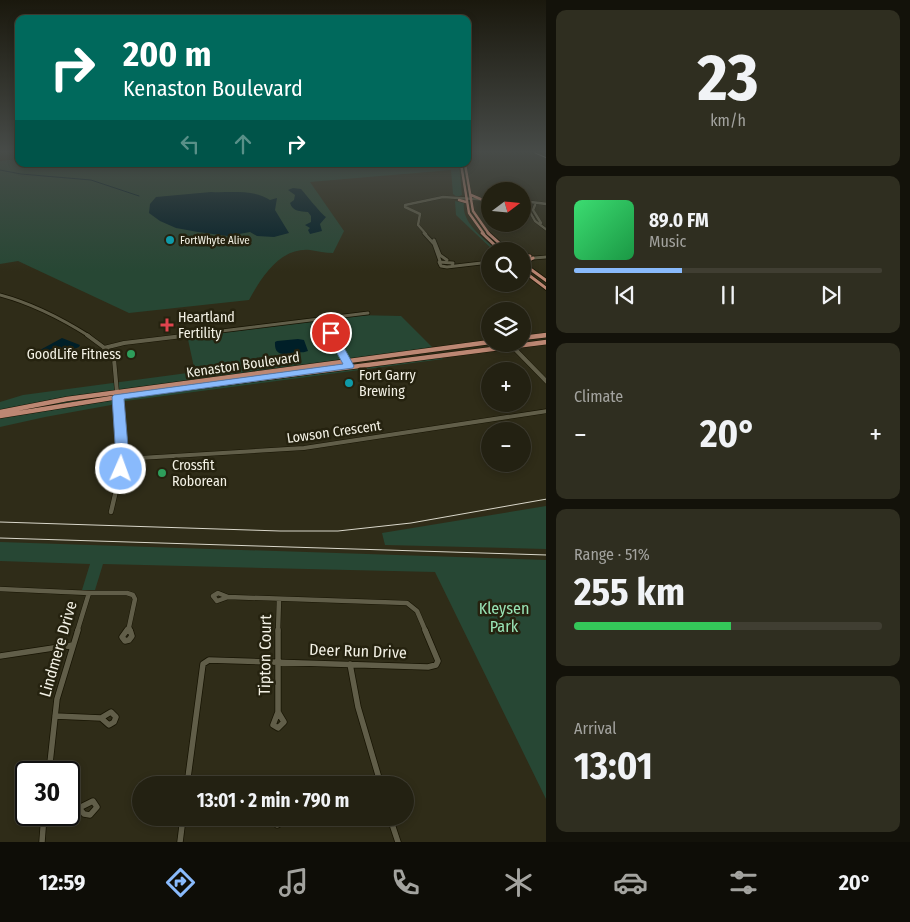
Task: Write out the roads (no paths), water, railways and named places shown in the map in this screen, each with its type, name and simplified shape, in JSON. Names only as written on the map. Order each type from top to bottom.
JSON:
[{"type":"main road","points":[[465,192],[468,213],[476,227],[492,242]]},
{"type":"main road","points":[[470,194],[472,208],[478,222],[498,242]]},
{"type":"main road","points":[[470,194],[472,197],[481,199]]},
{"type":"main road","points":[[459,199],[466,199]]},
{"type":"main road","points":[[459,199],[466,199]]},
{"type":"main road","points":[[472,208],[474,203],[481,201]]},
{"type":"main road","points":[[531,270],[546,282]]},
{"type":"main road","points":[[531,277],[546,288]]},
{"type":"main road","points":[[531,336],[546,334]]},
{"type":"main road","name":"Kenaston Boulevard","points":[[531,343],[546,342]]},
{"type":"main road","name":"Kenaston Boulevard","points":[[348,364],[481,343]]},
{"type":"main road","name":"Kenaston Boulevard","points":[[0,416],[118,395],[348,364],[481,349]]},
{"type":"main road","name":"Kenaston Boulevard","points":[[0,412],[67,399],[118,395]]},
{"type":"street","points":[[450,263],[442,266],[439,264],[434,244],[418,225],[420,214],[404,206],[437,198],[459,199]]},
{"type":"street","points":[[410,209],[439,200],[459,199]]},
{"type":"street","points":[[466,199],[481,200]]},
{"type":"street","points":[[411,204],[417,207],[422,214],[420,222],[437,244],[440,255],[450,263]]},
{"type":"street","points":[[531,204],[546,204]]},
{"type":"street","points":[[535,204],[532,208],[535,216],[546,229]]},
{"type":"street","points":[[531,214],[535,221],[546,229]]},
{"type":"street","points":[[531,257],[546,255]]},
{"type":"street","points":[[440,262],[481,261]]},
{"type":"street","points":[[0,295],[12,298],[83,332],[104,348],[114,359],[122,459],[111,512]]},
{"type":"street","points":[[104,348],[124,343],[368,313]]},
{"type":"street","points":[[323,319],[348,364]]},
{"type":"street","points":[[519,352],[546,382]]},
{"type":"street","name":"Lowson Crescent","points":[[122,459],[176,454],[264,453],[546,411]]},
{"type":"street","name":"Lindmere Drive","points":[[0,589],[89,593],[57,700],[50,761]]},
{"type":"street","points":[[89,593],[132,595],[135,599],[129,627]]},
{"type":"street","points":[[228,597],[280,599]]},
{"type":"street","name":"Tipton Court","points":[[278,712],[277,662],[280,599]]},
{"type":"street","name":"Deer Run Drive","points":[[188,776],[203,664],[214,659],[428,667],[436,665],[438,661],[417,611],[411,605],[280,599]]},
{"type":"street","points":[[0,656],[73,645]]},
{"type":"street","points":[[350,664],[358,706],[378,776]]},
{"type":"street","points":[[55,716],[101,718]]},
{"type":"street","points":[[42,842],[43,826]]},
{"type":"street","points":[[180,842],[182,826]]},
{"type":"street","points":[[393,826],[398,842]]},
{"type":"water","points":[[208,192],[243,192],[257,194],[270,200],[277,198],[275,210],[289,233],[274,237],[257,236],[250,232],[228,236],[176,228],[160,221],[149,213],[150,204],[156,197]]},
{"type":"water","points":[[291,192],[304,192],[326,217],[320,224],[322,231],[310,234],[308,230],[310,228],[305,225],[311,222],[311,216],[308,212],[295,210],[291,206],[290,203],[294,200],[295,195]]},
{"type":"water","points":[[62,338],[80,345],[64,353],[38,356],[37,354],[40,350]]},
{"type":"water","points":[[304,340],[308,351],[281,354],[276,351],[275,342]]},
{"type":"waterway","points":[[128,192],[139,196]]},
{"type":"railway","points":[[0,522],[280,531],[338,531],[411,523],[546,499]]},
{"type":"railway","points":[[0,538],[546,555]]},
{"type":"place","name":"FortWhyte Alive","points":[[170,240]]},
{"type":"place","name":"Heartland Fertility","points":[[167,325]]},
{"type":"place","name":"GoodLife Fitness","points":[[131,354]]},
{"type":"place","name":"Fort Garry Brewing","points":[[349,383]]},
{"type":"place","name":"Crossfit Roborean","points":[[162,473]]},
{"type":"park label","name":"Kleysen Park","points":[[504,617]]}]
